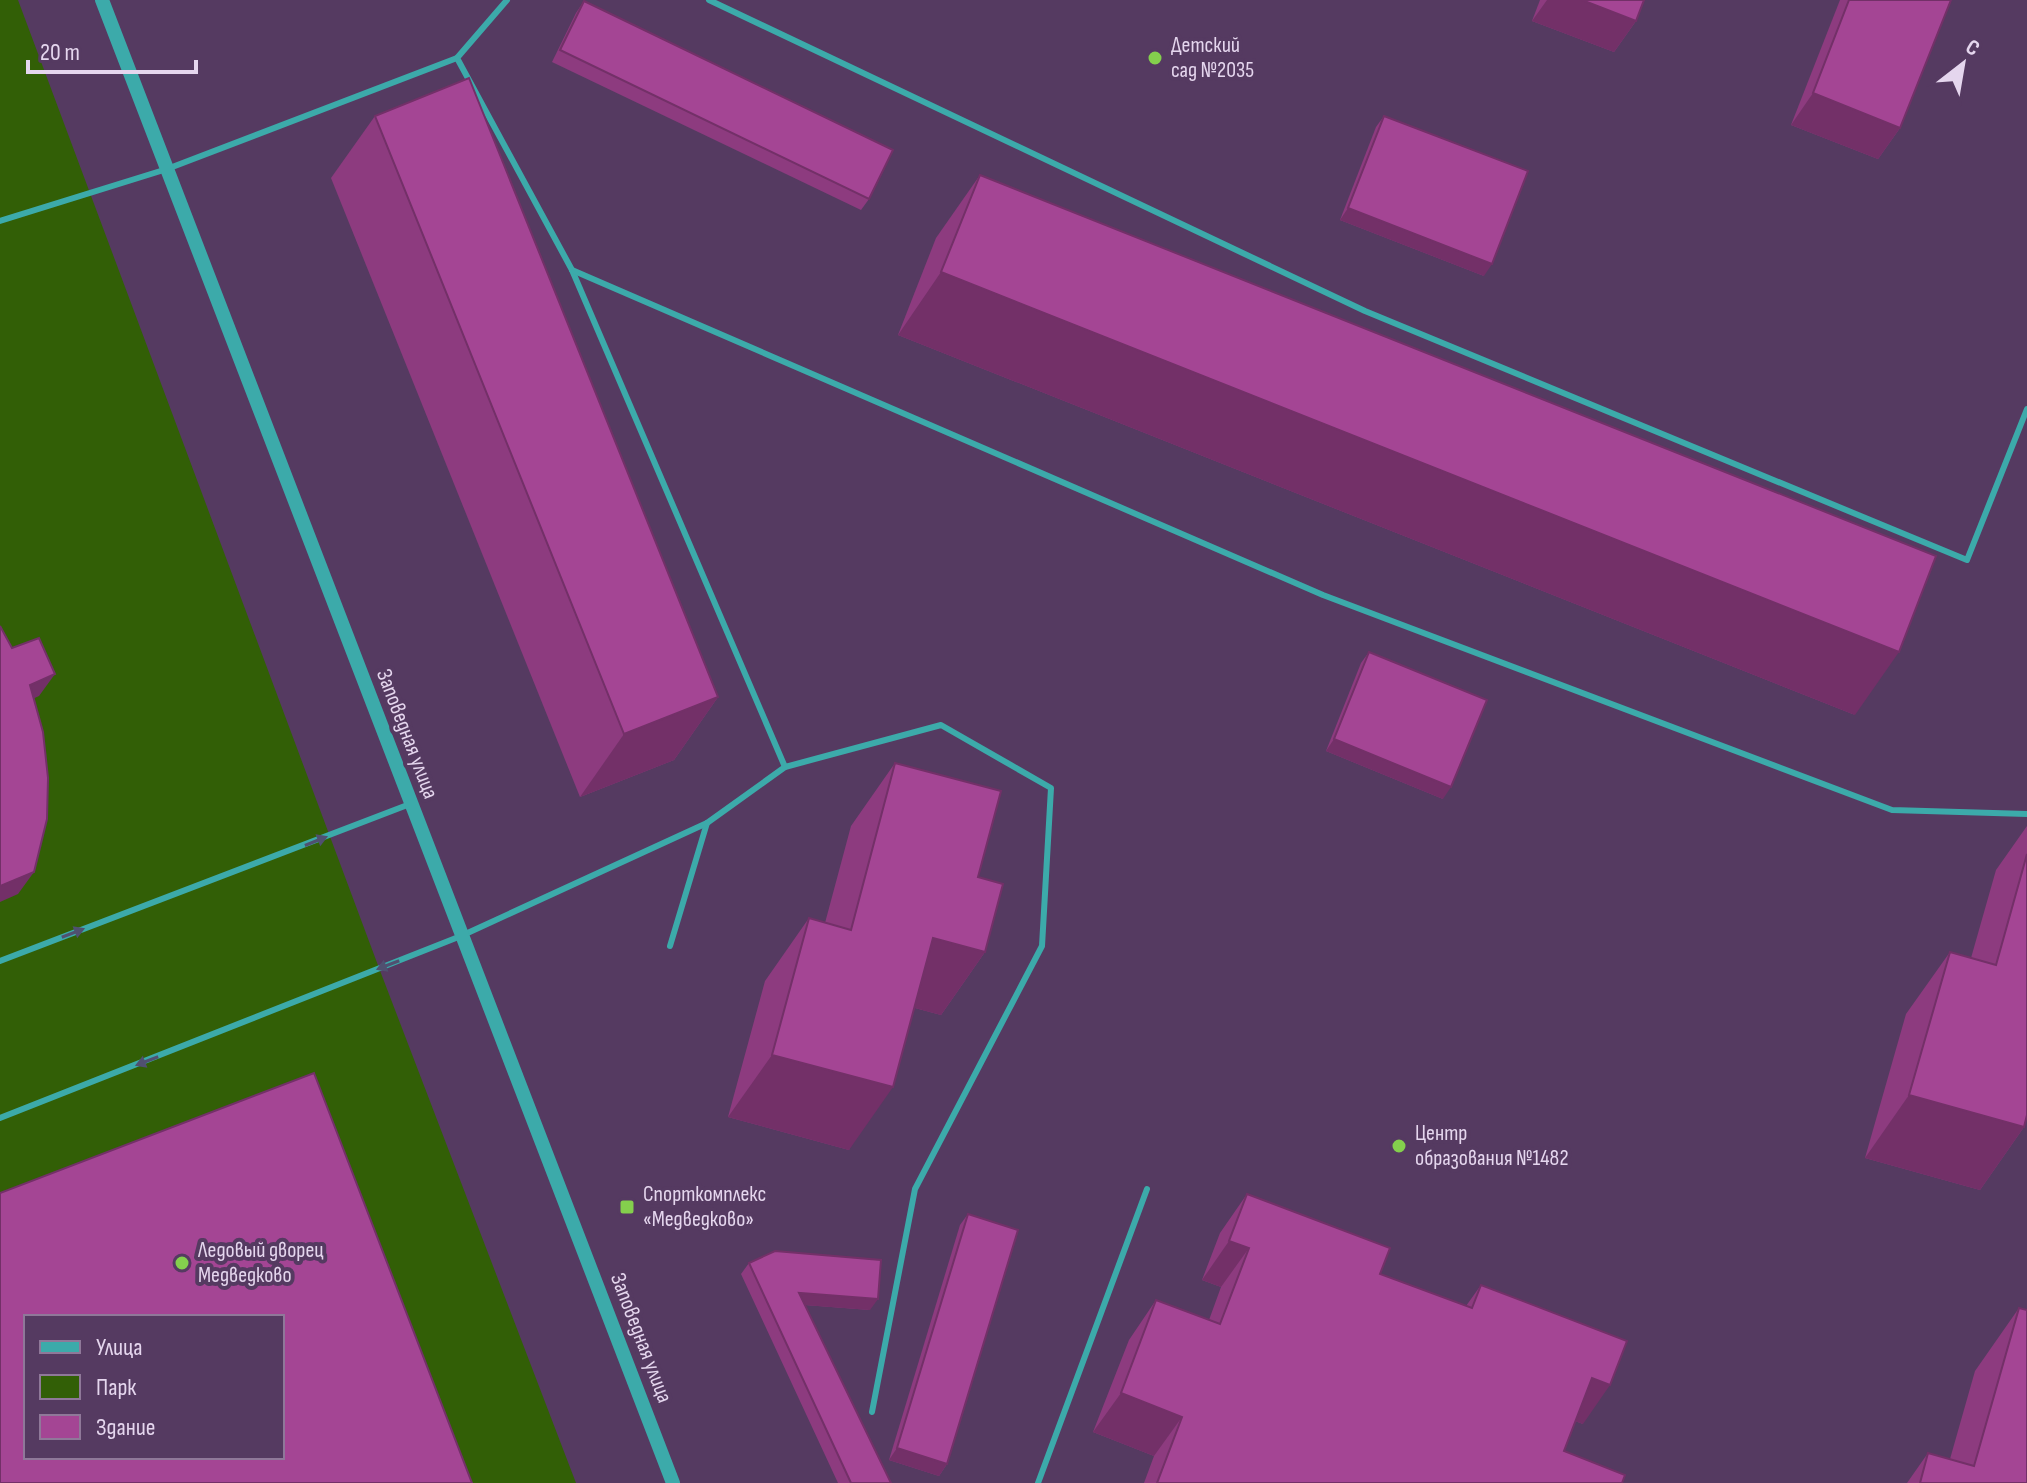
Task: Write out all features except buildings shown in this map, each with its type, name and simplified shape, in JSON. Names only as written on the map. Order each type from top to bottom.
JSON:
[{"type":"street","name":"Заповедная улица","points":[[102,0],[673,1483]]},
{"type":"lane","points":[[0,221],[167,169],[457,58],[507,0]]},
{"type":"lane","points":[[709,0],[1365,311],[1967,560],[2027,409]]},
{"type":"lane","points":[[457,58],[572,270],[785,767]]},
{"type":"lane","points":[[572,270],[1323,595],[1892,810],[2027,814]]},
{"type":"lane","points":[[0,1118],[461,936],[707,823],[785,767],[941,725],[1051,788],[1042,946],[915,1189],[872,1412]]},
{"type":"lane","points":[[0,961],[410,804]]},
{"type":"lane","points":[[670,946],[707,823]]},
{"type":"lane","points":[[1038,1483],[1147,1189]]},
{"type":"green space","points":[[0,0],[18,0],[379,968],[576,1483],[0,1483]]},
{"type":"place","name":"Детский сад №2035","points":[[1155,58]]},
{"type":"place","name":"Центр образования №1482","points":[[1399,1146]]},
{"type":"place","name":"Спорткомплекс «Медведково»","points":[[627,1207]]},
{"type":"place","name":"Ледовый дворец Медведково","points":[[182,1263]]}]
